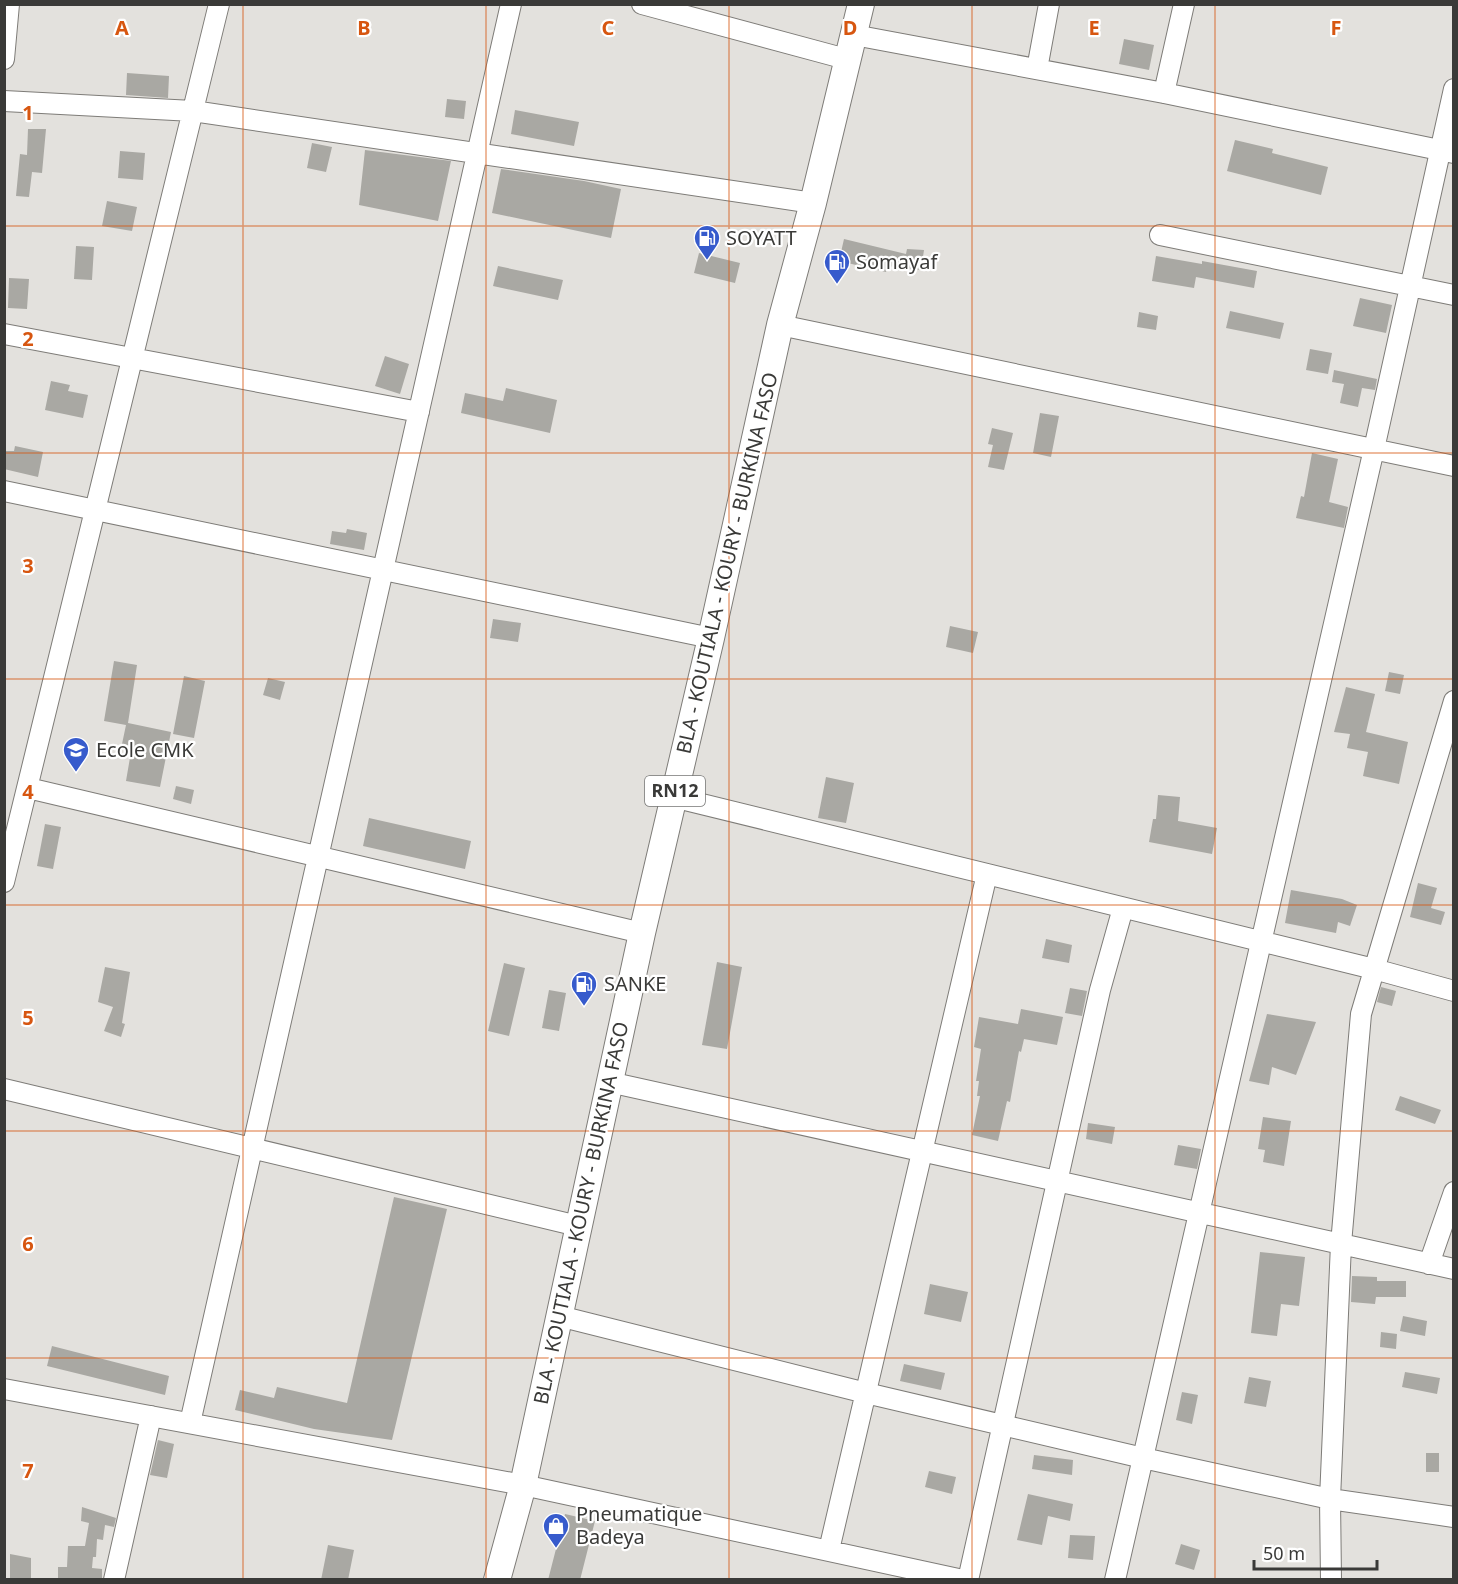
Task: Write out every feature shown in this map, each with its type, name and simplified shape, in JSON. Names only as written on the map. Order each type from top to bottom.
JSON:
[{"type":"main road","name":"BLA - KOUTIALA - KOURY - BURKINA FASO","points":[[497,1580],[523,1485],[642,933],[711,638],[780,325],[813,203],[861,4]]},
{"type":"street","points":[[4,59],[9,4]]},
{"type":"street","points":[[4,882],[8,850],[28,788],[219,4]]},
{"type":"street","points":[[190,1424],[511,4]]},
{"type":"street","points":[[642,4],[846,59]]},
{"type":"street","points":[[1037,69],[1049,4]]},
{"type":"street","points":[[1164,93],[1184,4]]},
{"type":"street","points":[[854,34],[1164,93],[1447,152]]},
{"type":"street","points":[[1115,1580],[1410,286],[1447,152],[1454,89]]},
{"type":"street","points":[[4,101],[193,111],[813,203]]},
{"type":"street","points":[[1160,235],[1454,295]]},
{"type":"street","points":[[780,325],[1454,465]]},
{"type":"street","points":[[4,334],[419,412]]},
{"type":"street","points":[[4,491],[711,638]]},
{"type":"street","points":[[1331,1580],[1329,1499],[1341,1244],[1361,1014],[1454,701]]},
{"type":"street","points":[[28,788],[642,933]]},
{"type":"street","points":[[673,797],[1374,969],[1454,991]]},
{"type":"street","points":[[830,1550],[987,874]]},
{"type":"street","points":[[969,1580],[1056,1181],[1100,990],[1123,908]]},
{"type":"street","points":[[609,1082],[1454,1269]]},
{"type":"street","points":[[4,1089],[578,1226]]},
{"type":"street","points":[[1429,1264],[1454,1192]]},
{"type":"street","points":[[559,1316],[866,1393],[1143,1458],[1329,1499],[1454,1517]]},
{"type":"street","points":[[4,1389],[523,1485],[963,1580]]},
{"type":"street","points":[[114,1580],[151,1416]]},
{"type":"building","points":[[1124,39],[1154,45],[1149,70],[1119,64]]},
{"type":"building","points":[[127,73],[169,76],[168,98],[126,95]]},
{"type":"building","points":[[447,99],[466,101],[464,119],[445,117]]},
{"type":"building","points":[[515,110],[579,122],[574,146],[511,134]]},
{"type":"building","points":[[28,129],[46,129],[42,173],[32,172],[29,197],[16,196],[20,154],[27,155]]},
{"type":"building","points":[[1235,140],[1273,149],[1272,153],[1328,167],[1321,195],[1227,171]]},
{"type":"building","points":[[312,143],[332,147],[326,172],[307,168]]},
{"type":"building","points":[[365,150],[451,161],[438,221],[359,205]]},
{"type":"building","points":[[120,151],[145,153],[143,180],[118,178]]},
{"type":"building","points":[[501,169],[584,181],[621,189],[611,238],[492,213]]},
{"type":"building","points":[[107,201],[137,207],[132,231],[102,226]]},
{"type":"building","points":[[844,239],[906,254],[907,249],[924,250],[921,270],[887,266],[886,272],[839,261]]},
{"type":"building","points":[[76,246],[94,247],[92,280],[74,279]]},
{"type":"building","points":[[699,253],[740,263],[735,283],[694,273]]},
{"type":"building","points":[[1156,256],[1202,264],[1202,261],[1257,271],[1254,288],[1196,277],[1194,288],[1152,281]]},
{"type":"building","points":[[498,266],[563,280],[558,300],[493,286]]},
{"type":"building","points":[[9,278],[29,279],[27,309],[8,308]]},
{"type":"building","points":[[1360,298],[1392,305],[1386,333],[1353,326]]},
{"type":"building","points":[[1230,311],[1284,323],[1280,339],[1226,328]]},
{"type":"building","points":[[1139,312],[1158,316],[1156,330],[1137,327]]},
{"type":"building","points":[[1310,349],[1332,353],[1328,374],[1306,370]]},
{"type":"building","points":[[385,356],[409,364],[400,394],[375,386]]},
{"type":"building","points":[[1334,370],[1377,379],[1375,390],[1362,388],[1358,407],[1340,403],[1344,384],[1332,382]]},
{"type":"building","points":[[51,381],[70,385],[68,391],[88,395],[83,418],[45,410]]},
{"type":"building","points":[[506,388],[557,400],[550,433],[461,413],[465,393],[503,401]]},
{"type":"building","points":[[1040,413],[1059,416],[1051,457],[1033,453]]},
{"type":"building","points":[[992,428],[1013,433],[1004,470],[988,467],[993,445],[988,444]]},
{"type":"building","points":[[15,446],[43,452],[38,477],[4,469],[4,451],[14,451]]},
{"type":"building","points":[[1312,453],[1338,459],[1329,502],[1348,507],[1344,528],[1296,518],[1301,496],[1304,497]]},
{"type":"building","points":[[347,529],[367,533],[364,550],[330,544],[332,531],[346,533]]},
{"type":"building","points":[[493,619],[521,623],[518,642],[490,638]]},
{"type":"building","points":[[950,626],[978,632],[973,653],[946,647]]},
{"type":"building","points":[[114,661],[137,665],[128,723],[171,732],[160,787],[126,781],[132,746],[122,744],[126,725],[104,721]]},
{"type":"building","points":[[1389,672],[1404,675],[1400,694],[1385,691]]},
{"type":"building","points":[[184,676],[205,681],[194,738],[173,734]]},
{"type":"building","points":[[268,678],[285,682],[280,700],[263,695]]},
{"type":"building","points":[[1346,687],[1375,694],[1366,732],[1408,742],[1399,784],[1363,776],[1368,752],[1347,748],[1350,734],[1334,732]]},
{"type":"building","points":[[826,777],[854,783],[846,823],[818,818]]},
{"type":"building","points":[[176,786],[194,790],[191,804],[173,799]]},
{"type":"building","points":[[1158,795],[1180,797],[1178,821],[1217,828],[1212,854],[1149,842],[1153,819],[1156,819]]},
{"type":"building","points":[[369,818],[471,841],[465,869],[363,846]]},
{"type":"building","points":[[45,824],[61,827],[53,869],[37,866]]},
{"type":"building","points":[[1418,883],[1437,888],[1431,908],[1445,912],[1441,925],[1410,917]]},
{"type":"building","points":[[1291,890],[1342,899],[1357,905],[1350,926],[1338,922],[1336,933],[1285,923]]},
{"type":"building","points":[[1046,939],[1072,945],[1069,963],[1042,958]]},
{"type":"building","points":[[717,962],[742,967],[727,1049],[702,1045]]},
{"type":"building","points":[[504,963],[525,968],[509,1036],[488,1031]]},
{"type":"building","points":[[105,967],[130,972],[122,1023],[125,1024],[121,1037],[104,1031],[113,1007],[98,1002]]},
{"type":"building","points":[[1381,987],[1396,991],[1392,1006],[1377,1002]]},
{"type":"building","points":[[1070,988],[1087,991],[1082,1016],[1065,1013]]},
{"type":"building","points":[[549,990],[566,993],[559,1031],[542,1028]]},
{"type":"building","points":[[1021,1009],[1063,1017],[1057,1045],[1024,1039],[1021,1052],[1019,1051],[1010,1102],[1007,1101],[998,1141],[972,1135],[980,1096],[977,1096],[979,1081],[976,1081],[981,1049],[974,1047],[979,1017],[1018,1024]]},
{"type":"building","points":[[1267,1014],[1316,1022],[1296,1075],[1272,1067],[1269,1085],[1249,1081]]},
{"type":"building","points":[[1400,1096],[1441,1110],[1435,1124],[1395,1110]]},
{"type":"building","points":[[1263,1117],[1291,1121],[1284,1166],[1263,1162],[1265,1150],[1258,1149]]},
{"type":"building","points":[[1088,1123],[1115,1127],[1112,1144],[1086,1139]]},
{"type":"building","points":[[1178,1145],[1201,1149],[1197,1169],[1174,1165]]},
{"type":"building","points":[[394,1197],[447,1209],[392,1440],[314,1429],[235,1410],[240,1390],[274,1398],[277,1387],[347,1403]]},
{"type":"building","points":[[1260,1252],[1305,1257],[1299,1306],[1281,1304],[1277,1336],[1251,1333]]},
{"type":"building","points":[[1352,1276],[1377,1277],[1377,1281],[1406,1281],[1406,1297],[1376,1297],[1375,1304],[1351,1302]]},
{"type":"building","points":[[930,1284],[968,1292],[961,1322],[924,1314]]},
{"type":"building","points":[[1403,1316],[1427,1321],[1425,1336],[1400,1331]]},
{"type":"building","points":[[1381,1332],[1397,1334],[1396,1349],[1380,1347]]},
{"type":"building","points":[[52,1346],[169,1376],[165,1395],[47,1366]]},
{"type":"building","points":[[904,1364],[945,1373],[941,1390],[900,1381]]},
{"type":"building","points":[[1405,1372],[1440,1378],[1437,1394],[1402,1387]]},
{"type":"building","points":[[1249,1377],[1271,1381],[1266,1407],[1244,1403]]},
{"type":"building","points":[[1182,1392],[1198,1395],[1192,1424],[1176,1420]]},
{"type":"building","points":[[158,1440],[174,1444],[167,1478],[150,1475]]},
{"type":"building","points":[[1426,1453],[1439,1453],[1439,1472],[1426,1472]]},
{"type":"building","points":[[1034,1455],[1073,1460],[1072,1475],[1032,1469]]},
{"type":"building","points":[[929,1471],[956,1477],[952,1494],[925,1487]]},
{"type":"building","points":[[1028,1494],[1073,1504],[1070,1521],[1048,1516],[1042,1545],[1017,1540]]},
{"type":"building","points":[[82,1507],[116,1518],[114,1527],[105,1525],[103,1540],[97,1539],[96,1557],[93,1557],[92,1568],[102,1569],[102,1580],[58,1580],[58,1567],[67,1567],[68,1546],[85,1546],[89,1523],[81,1521]]},
{"type":"building","points":[[565,1514],[595,1521],[580,1580],[548,1580]]},
{"type":"building","points":[[1070,1535],[1095,1536],[1093,1560],[1068,1558]]},
{"type":"building","points":[[1181,1544],[1200,1550],[1194,1570],[1175,1564]]},
{"type":"building","points":[[328,1545],[354,1550],[348,1580],[321,1580]]},
{"type":"building","points":[[10,1554],[31,1558],[31,1580],[10,1580]]},
{"type":"place","name":"SOYATT","points":[[707,261]]},
{"type":"place","name":"Somayaf","points":[[837,285]]},
{"type":"place","name":"Ecole CMK","points":[[76,773]]},
{"type":"place","name":"SANKE","points":[[584,1007]]},
{"type":"place","name":"Pneumatique Badeya","points":[[556,1549]]}]
